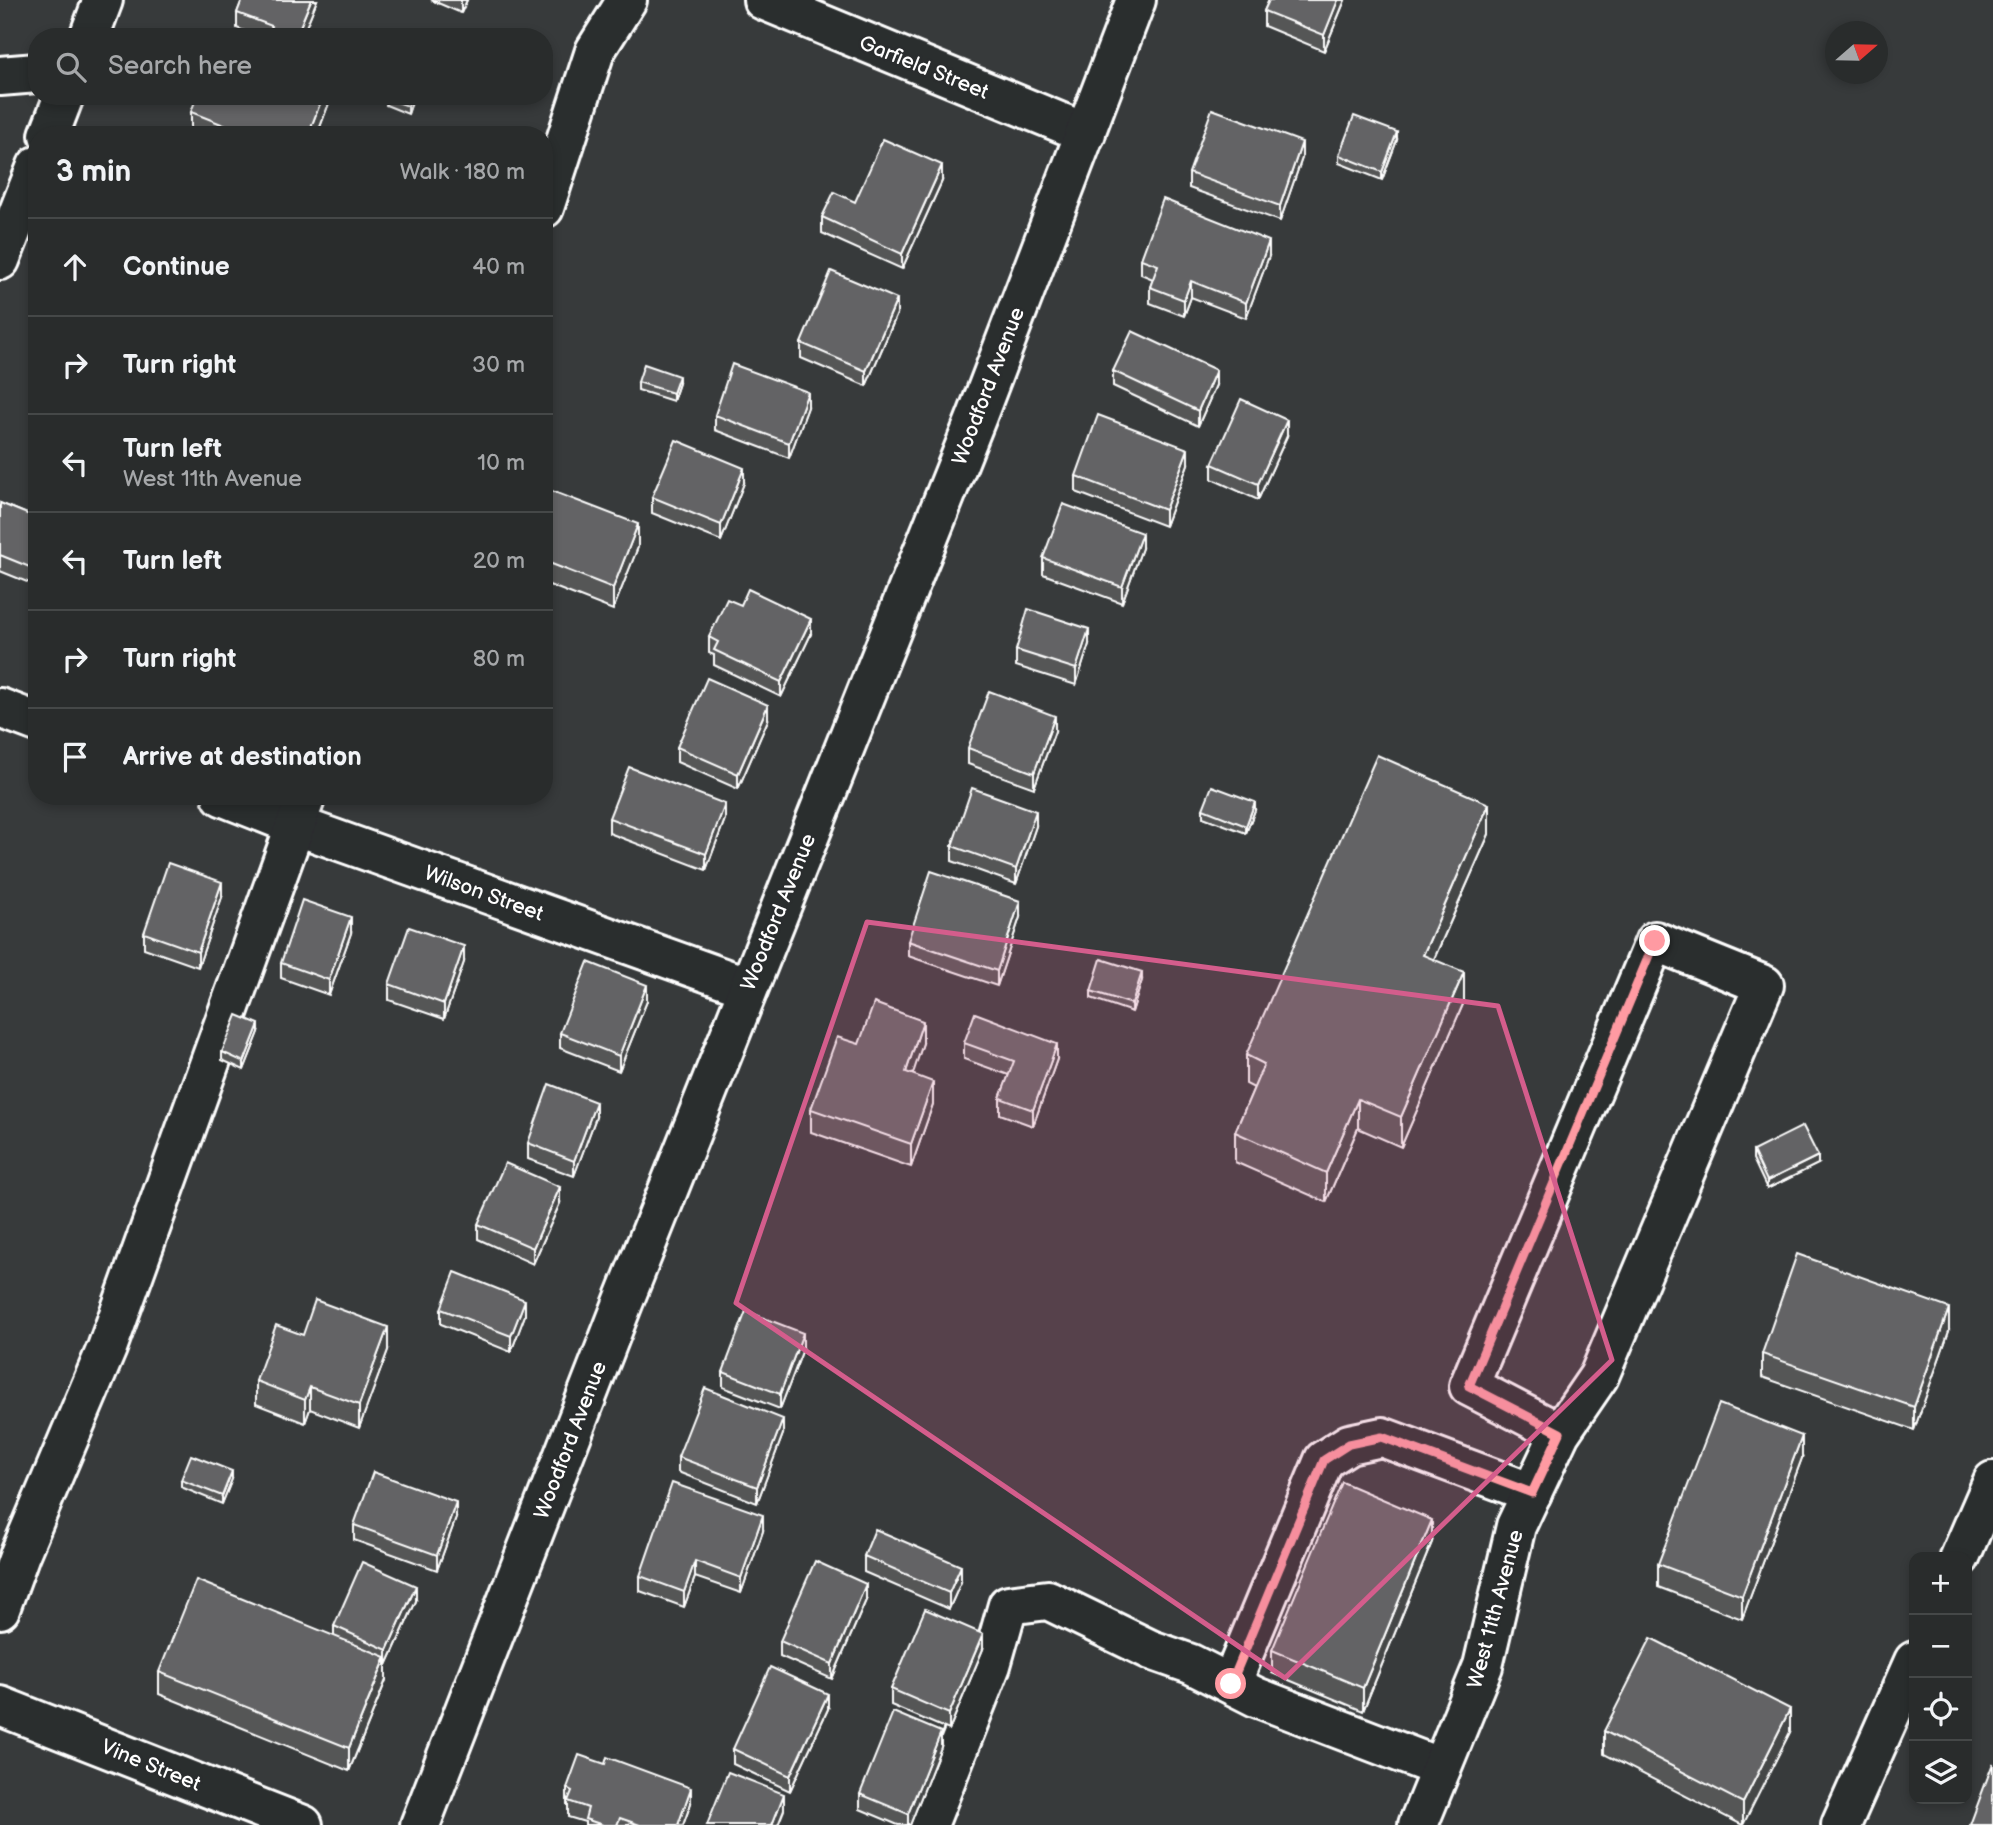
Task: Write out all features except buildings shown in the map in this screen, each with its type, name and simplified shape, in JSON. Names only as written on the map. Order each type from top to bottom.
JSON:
[{"type":"street","points":[[92,28],[103,0]]},
{"type":"street","points":[[553,181],[596,51],[628,0]]},
{"type":"street","name":"Garfield Street","points":[[762,0],[1086,133]]},
{"type":"street","name":"Woodford Avenue","points":[[420,1825],[748,987],[977,416],[1136,0]]},
{"type":"street","points":[[0,76],[28,74]]},
{"type":"street","points":[[52,126],[61,105]]},
{"type":"street","points":[[0,260],[28,189]]},
{"type":"street","points":[[0,708],[28,719]]},
{"type":"street","name":"Wilson Street","points":[[269,805],[301,811],[748,987]]},
{"type":"street","points":[[0,1609],[20,1554],[107,1348],[301,811]]},
{"type":"street","name":"West 11th Avenue","points":[[1418,1825],[1483,1666],[1516,1526],[1560,1433],[1599,1376],[1764,985],[1655,941],[1469,1386],[1560,1433]]},
{"type":"street","points":[[1231,1684],[1324,1460],[1349,1444],[1382,1437],[1532,1493]]},
{"type":"street","points":[[1962,1552],[1993,1481]]},
{"type":"street","points":[[928,1825],[991,1665],[1008,1605],[1048,1600],[1151,1650],[1191,1664],[1256,1697],[1441,1768]]},
{"type":"street","points":[[1842,1825],[1909,1672]]},
{"type":"street","name":"Vine Street","points":[[0,1706],[303,1825]]},
{"type":"highlighted area","points":[[867,922],[1498,1006],[1612,1360],[1285,1678],[736,1303]]},
{"type":"route","points":[[1231,1684],[1324,1460],[1349,1444],[1382,1437],[1532,1493],[1560,1433],[1469,1386],[1655,941]]}]
